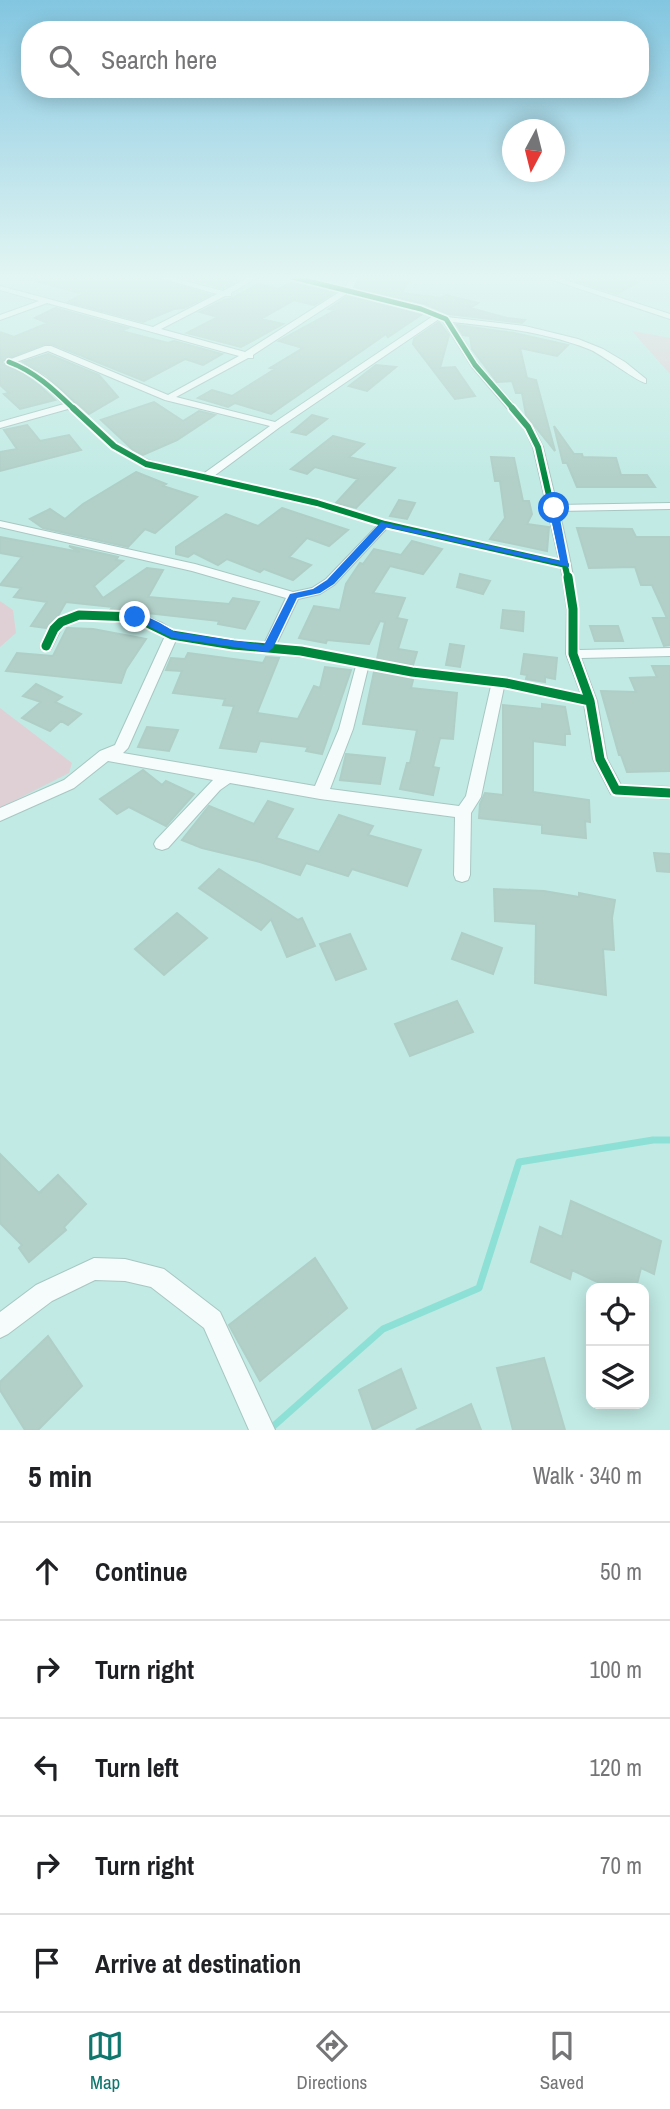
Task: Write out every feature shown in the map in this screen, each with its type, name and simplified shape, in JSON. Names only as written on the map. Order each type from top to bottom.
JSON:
[{"type":"street","points":[[207,344],[250,356]]},
{"type":"street","points":[[168,398],[250,356],[268,344]]},
{"type":"street","points":[[206,477],[277,425],[402,344]]},
{"type":"street","points":[[461,344],[475,365],[527,427],[538,447],[566,565],[573,609],[573,654],[590,701],[600,759],[616,790],[670,793]]},
{"type":"street","points":[[582,344],[629,367],[643,381]]},
{"type":"street","points":[[4,363],[48,348],[168,398],[277,425]]},
{"type":"street","points":[[4,363],[34,374],[114,446],[146,464],[317,503],[385,524],[566,565]]},
{"type":"street","points":[[0,425],[71,405]]},
{"type":"street","points":[[554,508],[670,506]]},
{"type":"street","points":[[0,524],[195,568],[293,596],[316,591],[330,582],[385,524]]},
{"type":"street","points":[[268,648],[293,596]]},
{"type":"street","points":[[46,646],[54,629],[61,622],[79,615],[135,617],[159,626],[172,635],[498,683],[590,701]]},
{"type":"street","points":[[0,815],[69,784],[105,755],[121,748],[172,635]]},
{"type":"street","points":[[573,654],[670,652]]},
{"type":"street","points":[[320,793],[338,753],[357,693],[363,662]]},
{"type":"street","points":[[461,875],[463,812],[473,797],[498,683]]},
{"type":"street","points":[[105,755],[320,793],[463,812]]},
{"type":"street","points":[[162,844],[215,786],[229,776]]},
{"type":"street","points":[[0,1326],[44,1293],[94,1269],[125,1270],[156,1277],[212,1320],[262,1430]]},
{"type":"shaded area","points":[[643,344],[670,344],[670,374]]},
{"type":"shaded area","points":[[0,601],[13,610],[16,633],[0,647]]},
{"type":"shaded area","points":[[0,708],[72,763],[69,773],[0,808]]},
{"type":"building","points":[[0,344],[184,344],[222,354],[203,365],[185,359],[144,381],[52,344],[44,344],[1,361],[40,386],[55,400],[20,409],[4,394],[9,393],[0,385]]},
{"type":"building","points":[[288,344],[372,344],[271,414],[235,403],[228,407],[198,398],[212,390],[232,396],[303,348]]},
{"type":"building","points":[[413,344],[447,344],[440,368],[455,367],[475,396],[455,399]]},
{"type":"building","points":[[471,344],[568,345],[557,356],[520,348],[527,378],[536,380],[555,451],[526,415],[522,393],[516,393],[512,381],[497,382],[472,349]]},
{"type":"building","points":[[48,354],[99,375],[118,397],[89,414],[46,375],[23,362]]},
{"type":"building","points":[[376,365],[396,367],[367,391],[349,386]]},
{"type":"building","points":[[154,402],[183,421],[199,411],[215,415],[177,440],[143,455],[133,450],[101,420]]},
{"type":"building","points":[[312,415],[327,419],[306,435],[292,432]]},
{"type":"building","points":[[27,425],[40,441],[69,435],[81,450],[0,471],[0,452],[17,449],[4,430]]},
{"type":"building","points":[[554,426],[574,454],[582,454],[583,457],[616,458],[621,475],[647,475],[655,487],[577,487],[567,463],[563,463]]},
{"type":"building","points":[[333,436],[364,444],[349,457],[395,468],[356,508],[336,503],[358,479],[315,467],[307,474],[291,469]]},
{"type":"building","points":[[491,457],[514,458],[523,501],[529,501],[532,514],[527,524],[549,527],[547,551],[490,539],[505,518],[500,481],[495,481]]},
{"type":"building","points":[[136,472],[166,484],[163,486],[197,497],[155,533],[145,529],[128,547],[43,528],[30,519],[50,509],[65,519],[83,504]]},
{"type":"building","points":[[399,500],[415,503],[407,519],[390,516]]},
{"type":"building","points":[[282,508],[348,530],[329,546],[307,538],[289,557],[311,565],[293,580],[264,569],[260,572],[227,559],[218,565],[194,553],[188,557],[176,554],[176,547],[226,514],[258,526]]},
{"type":"building","points":[[577,528],[632,529],[636,537],[670,537],[670,645],[664,646],[653,618],[667,618],[652,585],[641,585],[635,567],[589,568]]},
{"type":"building","points":[[0,537],[80,552],[69,546],[118,557],[116,560],[123,561],[94,586],[103,598],[147,568],[163,570],[148,597],[229,604],[233,598],[259,602],[245,629],[218,624],[219,621],[66,602],[58,616],[46,628],[31,626],[47,602],[14,597],[21,588],[0,585],[22,557],[0,553]]},
{"type":"building","points":[[412,541],[442,549],[423,574],[390,566],[373,593],[405,598],[397,618],[407,620],[398,649],[417,652],[413,665],[377,659],[385,622],[380,621],[369,644],[327,640],[326,643],[299,638],[314,606],[340,610],[346,584],[360,563],[363,564],[374,549],[401,555]]},
{"type":"building","points":[[460,574],[490,581],[483,594],[457,587]]},
{"type":"building","points":[[503,610],[524,612],[523,631],[501,628]]},
{"type":"building","points":[[590,626],[618,626],[623,641],[595,641]]},
{"type":"building","points":[[67,628],[93,629],[146,639],[126,669],[121,683],[6,671],[17,653],[53,656]]},
{"type":"building","points":[[450,644],[464,646],[460,667],[446,665]]},
{"type":"building","points":[[188,653],[263,663],[266,657],[279,658],[257,713],[298,719],[314,686],[320,688],[325,667],[351,670],[322,754],[306,751],[308,747],[260,741],[256,752],[220,748],[234,706],[223,705],[225,699],[173,693],[182,671],[166,670],[171,658],[185,659]]},
{"type":"building","points":[[524,654],[557,658],[555,679],[545,677],[545,682],[526,679],[527,675],[521,674]]},
{"type":"building","points":[[652,666],[670,666],[670,771],[627,772],[619,755],[601,691],[636,692],[630,678],[657,677]]},
{"type":"building","points":[[374,672],[409,678],[413,680],[411,688],[457,693],[453,739],[440,738],[433,767],[439,768],[433,795],[400,789],[407,763],[410,763],[417,730],[363,724]]},
{"type":"building","points":[[36,684],[62,697],[55,702],[81,714],[68,725],[61,721],[50,731],[22,718],[41,702],[23,696]]},
{"type":"building","points":[[542,704],[565,707],[570,734],[565,734],[565,745],[533,741],[533,792],[589,800],[590,822],[585,821],[586,838],[542,833],[542,825],[479,818],[480,804],[485,793],[503,795],[503,705],[542,709]]},
{"type":"building","points":[[147,727],[178,730],[169,751],[138,747]]},
{"type":"building","points":[[346,754],[385,758],[380,784],[340,780]]},
{"type":"building","points":[[143,770],[162,785],[166,781],[194,794],[166,826],[129,807],[117,814],[100,799]]},
{"type":"building","points":[[268,801],[293,809],[276,838],[319,852],[339,815],[373,826],[368,835],[421,850],[407,886],[352,869],[348,876],[306,863],[300,875],[182,840],[209,806],[254,824]]},
{"type":"building","points":[[654,853],[670,854],[670,872],[657,871]]},
{"type":"building","points":[[219,869],[298,920],[302,918],[315,946],[287,957],[271,919],[261,930],[199,888]]},
{"type":"building","points":[[494,889],[544,891],[579,897],[579,893],[615,900],[612,918],[614,950],[603,949],[606,995],[535,983],[536,924],[495,921]]},
{"type":"building","points":[[177,913],[207,938],[164,975],[135,949]]},
{"type":"building","points":[[462,933],[502,948],[493,974],[452,959]]},
{"type":"building","points":[[350,934],[366,969],[336,980],[320,944]]},
{"type":"building","points":[[457,1001],[473,1032],[410,1056],[395,1024]]},
{"type":"building","points":[[0,1154],[39,1193],[58,1175],[86,1204],[64,1227],[66,1230],[29,1262],[19,1248],[22,1245],[0,1223]]},
{"type":"building","points":[[571,1201],[661,1241],[654,1274],[641,1268],[637,1283],[599,1283],[572,1270],[570,1279],[531,1262],[540,1227],[562,1237]]},
{"type":"building","points":[[315,1258],[347,1308],[260,1381],[229,1325]]},
{"type":"building","points":[[48,1336],[82,1386],[38,1430],[25,1430],[0,1390],[0,1382]]},
{"type":"building","points":[[544,1358],[565,1430],[513,1430],[497,1368]]},
{"type":"building","points":[[401,1369],[416,1408],[373,1430],[359,1390]]},
{"type":"building","points":[[471,1404],[481,1430],[416,1430]]},
{"type":"waterway","points":[[269,1430],[383,1329],[479,1288],[519,1162],[653,1140],[670,1140]]},
{"type":"cycle path","points":[[462,344],[475,365],[528,427],[538,447],[566,565],[573,609],[573,654],[590,701],[600,759],[616,790],[670,793]]},
{"type":"cycle path","points":[[9,362],[23,367],[45,382],[114,446],[146,464],[317,503],[385,524],[566,565]]},
{"type":"cycle path","points":[[46,646],[54,629],[61,622],[79,615],[135,617],[172,635],[233,645],[301,651],[412,672],[506,683],[590,701]]},
{"type":"route","points":[[135,617],[159,626],[172,635],[268,648],[293,596],[316,591],[330,582],[385,524],[566,565],[554,508]]}]
